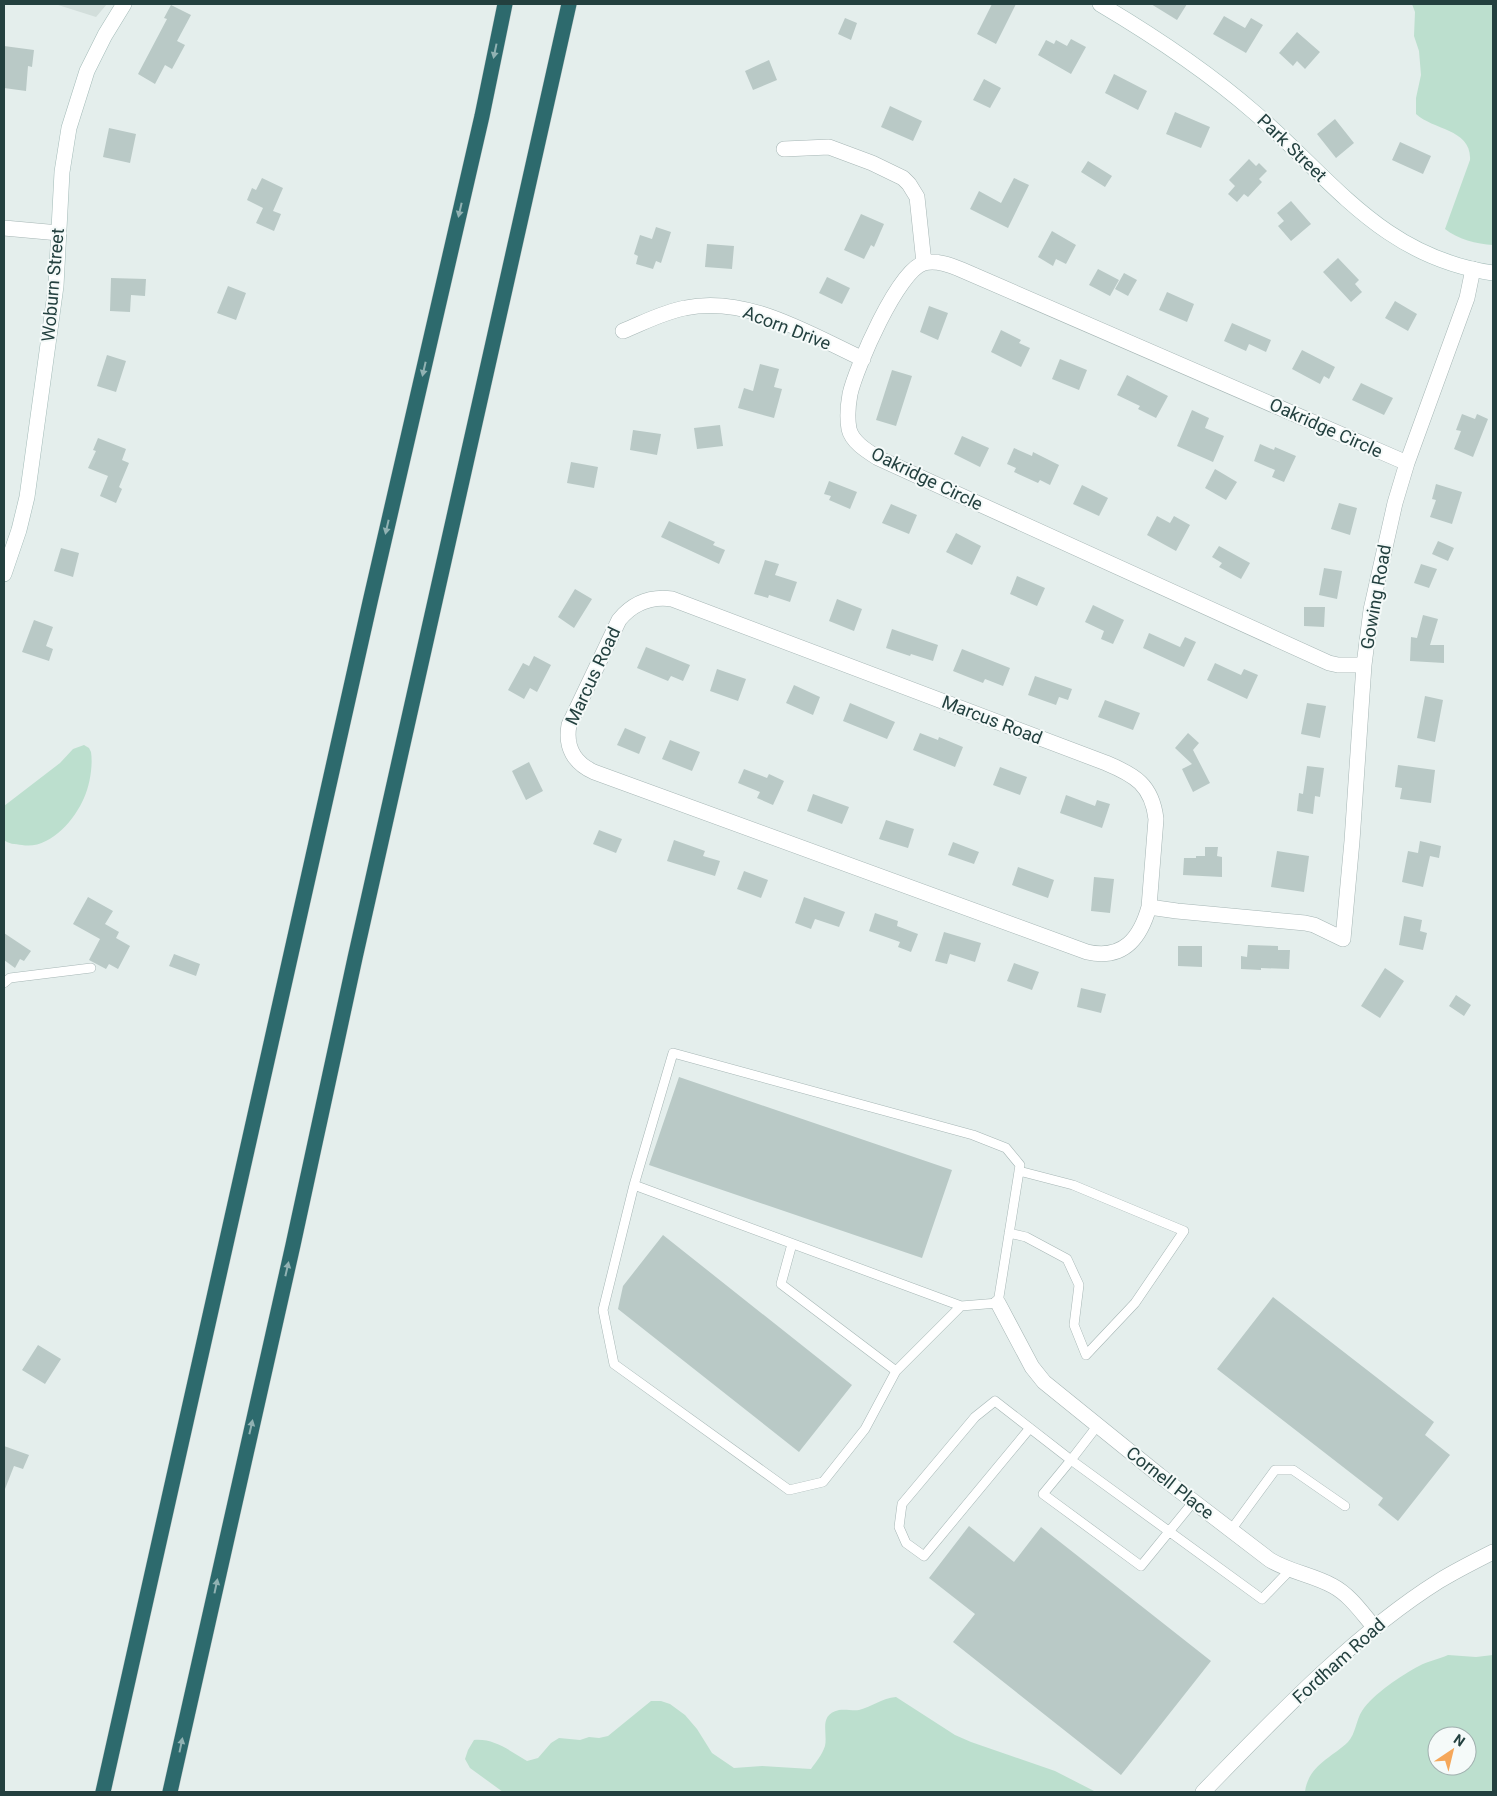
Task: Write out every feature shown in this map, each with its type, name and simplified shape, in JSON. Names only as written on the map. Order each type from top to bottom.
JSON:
[{"type":"highway","points":[[103,1792],[505,4]]},
{"type":"highway","points":[[170,1792],[569,4]]},
{"type":"street","name":"Woburn Street","points":[[4,574],[19,530],[27,497],[45,361],[51,332],[56,286],[62,172],[69,128],[87,71],[105,35],[124,4]]},
{"type":"street","name":"Park Street","points":[[1100,4],[1168,46],[1234,95],[1281,136],[1344,198],[1395,237],[1415,248],[1455,264],[1493,272]]},
{"type":"street","points":[[784,149],[824,147],[834,149],[872,163],[903,178],[914,190],[918,201],[924,263]]},
{"type":"street","points":[[4,228],[59,233]]},
{"type":"street","name":"Oakridge Circle","points":[[1364,665],[1341,666],[1329,663],[878,458],[855,439],[850,432],[848,422],[851,393],[864,359],[898,290],[912,271],[924,263],[937,262],[952,266],[1407,463]]},
{"type":"street","name":"Gowing Road","points":[[1149,907],[1310,924],[1343,939],[1364,665],[1371,610],[1395,503],[1407,463],[1466,298],[1473,269]]},
{"type":"street","name":"Acorn Drive","points":[[623,331],[684,308],[703,306],[734,308],[766,316],[864,359]]},
{"type":"street","name":"Marcus Road","points":[[655,598],[672,598],[1132,775],[1139,780],[1148,792],[1155,806],[1156,819],[1149,907],[1140,932],[1127,946],[1110,953],[1086,952],[594,772],[581,765],[572,754],[567,740],[568,725],[619,620],[638,603],[655,598]]},
{"type":"street","name":"Cornell Place","points":[[998,1302],[1037,1375],[1270,1560],[1338,1589],[1349,1598],[1375,1628]]},
{"type":"street","name":"Fordham Road","points":[[1203,1792],[1283,1712],[1341,1657],[1375,1628],[1440,1581],[1493,1552]]},
{"type":"lane","points":[[6,979],[90,968]]},
{"type":"lane","points":[[634,1185],[961,1306],[998,1302],[1020,1165],[1006,1148],[973,1135],[673,1053],[634,1185],[603,1310],[614,1364],[789,1490],[823,1482],[865,1429],[896,1371],[961,1306]]},
{"type":"lane","points":[[1009,1233],[1026,1237],[1066,1259],[1079,1285],[1074,1325],[1086,1355],[1135,1303],[1184,1231],[1073,1185],[1019,1171]]},
{"type":"lane","points":[[792,1244],[782,1284],[896,1371]]},
{"type":"lane","points":[[1030,1428],[924,1556],[906,1543],[899,1527],[902,1504],[975,1417],[995,1401],[1030,1428],[1071,1460],[1262,1599],[1290,1570]]},
{"type":"lane","points":[[1098,1425],[1043,1494],[1141,1566],[1194,1501]]},
{"type":"lane","points":[[1231,1530],[1275,1470],[1293,1470],[1345,1506]]},
{"type":"shaded area","points":[[55,4],[107,4],[96,17]]},
{"type":"green space","points":[[1412,4],[1493,4],[1493,245],[1455,236],[1445,229],[1470,160],[1469,150],[1465,142],[1458,136],[1416,114],[1416,98],[1421,75],[1419,51],[1414,36],[1415,12]]},
{"type":"green space","points":[[84,745],[91,752],[92,763],[86,793],[74,816],[59,832],[42,843],[22,845],[4,840],[4,806],[60,763],[73,749]]},
{"type":"green space","points":[[1448,1655],[1476,1657],[1493,1655],[1493,1792],[1305,1792],[1307,1783],[1315,1769],[1351,1738],[1360,1715],[1373,1698],[1412,1670]]},
{"type":"green space","points":[[896,1697],[955,1735],[1055,1771],[1096,1792],[503,1792],[470,1768],[465,1759],[474,1740],[495,1743],[527,1761],[538,1758],[551,1743],[559,1738],[580,1740],[589,1737],[599,1738],[608,1736],[651,1701],[661,1701],[670,1704],[685,1715],[697,1729],[712,1753],[734,1768],[762,1766],[811,1769],[825,1746],[826,1720],[832,1712],[859,1710]]},
{"type":"building","points":[[992,4],[1016,4],[996,44],[977,34]]},
{"type":"building","points":[[1151,4],[1187,4],[1177,20]]},
{"type":"building","points":[[171,5],[191,15],[177,41],[185,45],[172,69],[165,65],[155,84],[138,74],[167,19],[164,18]]},
{"type":"building","points":[[1224,16],[1245,28],[1251,18],[1263,25],[1246,53],[1213,34]]},
{"type":"building","points":[[845,18],[857,23],[851,40],[838,34]]},
{"type":"building","points":[[1297,32],[1320,52],[1305,69],[1297,61],[1293,66],[1279,53]]},
{"type":"building","points":[[1071,39],[1086,47],[1071,74],[1038,55],[1046,40],[1054,44],[1056,40],[1067,46]]},
{"type":"building","points":[[4,46],[34,50],[32,67],[28,66],[26,91],[4,88]]},
{"type":"building","points":[[769,60],[777,80],[753,90],[745,71]]},
{"type":"building","points":[[1114,74],[1147,91],[1138,110],[1105,93]]},
{"type":"building","points":[[984,79],[1001,88],[990,108],[973,100]]},
{"type":"building","points":[[890,106],[922,121],[913,141],[881,127]]},
{"type":"building","points":[[1175,112],[1210,127],[1201,148],[1166,134]]},
{"type":"building","points":[[1335,119],[1354,143],[1336,158],[1317,134]]},
{"type":"building","points":[[109,128],[136,134],[130,163],[103,157]]},
{"type":"building","points":[[1400,142],[1431,156],[1423,174],[1392,160]]},
{"type":"building","points":[[1249,159],[1256,166],[1259,163],[1267,171],[1259,179],[1262,182],[1248,197],[1244,194],[1237,202],[1228,194],[1235,186],[1229,180]]},
{"type":"building","points":[[1088,161],[1112,176],[1105,187],[1081,172]]},
{"type":"building","points":[[262,178],[283,188],[273,211],[281,214],[274,231],[256,223],[263,208],[247,200],[252,188],[256,190]]},
{"type":"building","points":[[1014,178],[1029,185],[1008,228],[970,209],[979,191],[1001,203]]},
{"type":"building","points":[[1291,201],[1311,224],[1291,241],[1278,226],[1284,221],[1277,213]]},
{"type":"building","points":[[861,214],[884,224],[874,247],[871,245],[864,259],[844,250]]},
{"type":"building","points":[[656,227],[671,232],[661,263],[656,261],[653,269],[636,264],[638,256],[634,254],[640,235],[652,239]]},
{"type":"building","points":[[1052,231],[1076,245],[1066,264],[1056,259],[1053,266],[1038,257]]},
{"type":"building","points":[[707,244],[734,246],[732,269],[705,267]]},
{"type":"building","points":[[1338,258],[1359,280],[1355,284],[1362,292],[1351,302],[1323,272]]},
{"type":"building","points":[[1098,269],[1119,280],[1110,296],[1089,285]]},
{"type":"building","points":[[1124,273],[1137,280],[1128,296],[1115,289]]},
{"type":"building","points":[[827,277],[850,288],[842,304],[819,293]]},
{"type":"building","points":[[111,278],[146,279],[145,296],[131,295],[130,312],[110,311]]},
{"type":"building","points":[[228,286],[246,293],[236,320],[217,313]]},
{"type":"building","points":[[1167,292],[1194,304],[1187,322],[1159,310]]},
{"type":"building","points":[[1395,301],[1417,314],[1408,331],[1385,318]]},
{"type":"building","points":[[929,306],[948,313],[938,340],[920,332]]},
{"type":"building","points":[[1232,323],[1271,340],[1266,352],[1249,344],[1246,351],[1224,341]]},
{"type":"building","points":[[1001,330],[1021,340],[1019,343],[1030,348],[1021,367],[991,352]]},
{"type":"building","points":[[1302,350],[1335,367],[1329,379],[1324,376],[1320,384],[1292,369]]},
{"type":"building","points":[[107,355],[126,361],[116,392],[97,386]]},
{"type":"building","points":[[1060,359],[1087,370],[1079,390],[1052,379]]},
{"type":"building","points":[[760,364],[779,369],[774,387],[782,389],[774,418],[738,408],[744,388],[753,391]]},
{"type":"building","points":[[892,370],[912,376],[896,426],[876,420]]},
{"type":"building","points":[[1127,375],[1168,396],[1156,418],[1138,409],[1140,406],[1117,395]]},
{"type":"building","points":[[1361,383],[1393,398],[1384,415],[1352,400]]},
{"type":"building","points":[[1192,410],[1209,418],[1205,428],[1224,436],[1213,462],[1177,446]]},
{"type":"building","points":[[1462,414],[1475,419],[1477,414],[1488,419],[1473,457],[1454,449],[1461,431],[1456,430]]},
{"type":"building","points":[[720,425],[723,446],[697,449],[694,428]]},
{"type":"building","points":[[633,430],[661,434],[657,455],[630,450]]},
{"type":"building","points":[[962,436],[989,448],[980,467],[954,454]]},
{"type":"building","points":[[98,438],[126,449],[122,460],[129,463],[119,487],[122,489],[116,503],[100,496],[108,476],[88,468],[96,451],[93,450]]},
{"type":"building","points":[[1260,444],[1274,450],[1275,447],[1296,456],[1284,482],[1272,477],[1275,470],[1254,461]]},
{"type":"building","points":[[1014,448],[1032,456],[1033,452],[1059,465],[1050,485],[1040,480],[1038,483],[1014,472],[1016,468],[1007,464]]},
{"type":"building","points":[[571,462],[598,467],[594,488],[567,483]]},
{"type":"building","points":[[1215,469],[1237,482],[1226,500],[1205,488]]},
{"type":"building","points":[[829,481],[857,492],[850,509],[829,500],[831,496],[824,494]]},
{"type":"building","points":[[1436,484],[1462,492],[1452,524],[1430,517],[1436,500],[1432,499]]},
{"type":"building","points":[[1082,485],[1108,498],[1099,516],[1073,504]]},
{"type":"building","points":[[1339,503],[1357,508],[1350,535],[1331,529]]},
{"type":"building","points":[[891,504],[917,515],[909,534],[882,523]]},
{"type":"building","points":[[1157,516],[1170,523],[1174,516],[1190,525],[1176,551],[1147,535]]},
{"type":"building","points":[[669,521],[715,542],[713,545],[725,550],[719,564],[661,537]]},
{"type":"building","points":[[956,533],[981,546],[972,565],[946,552]]},
{"type":"building","points":[[1438,541],[1454,548],[1448,561],[1432,554]]},
{"type":"building","points":[[1219,546],[1250,563],[1241,579],[1219,567],[1222,563],[1212,557]]},
{"type":"building","points":[[61,548],[79,553],[73,577],[54,571]]},
{"type":"building","points":[[765,560],[779,564],[775,575],[797,582],[790,602],[769,595],[768,598],[754,594]]},
{"type":"building","points":[[1421,564],[1437,569],[1429,588],[1414,583]]},
{"type":"building","points":[[1324,568],[1342,571],[1337,599],[1319,595]]},
{"type":"building","points":[[1017,576],[1045,588],[1037,606],[1010,594]]},
{"type":"building","points":[[575,589],[592,599],[574,628],[558,617]]},
{"type":"building","points":[[837,599],[862,609],[854,631],[829,621]]},
{"type":"building","points":[[1093,605],[1124,620],[1113,644],[1101,639],[1104,631],[1085,622]]},
{"type":"building","points":[[1304,607],[1325,607],[1324,627],[1304,626]]},
{"type":"building","points":[[1423,615],[1438,619],[1430,645],[1444,645],[1444,663],[1410,661],[1411,637],[1417,638]]},
{"type":"building","points":[[34,620],[53,627],[46,646],[53,649],[49,661],[22,652]]},
{"type":"building","points":[[892,629],[938,645],[933,661],[886,648]]},
{"type":"building","points":[[1149,633],[1180,647],[1185,637],[1196,642],[1184,667],[1143,648]]},
{"type":"building","points":[[646,647],[690,665],[683,681],[671,676],[668,681],[637,668]]},
{"type":"building","points":[[962,649],[1010,668],[1003,686],[985,679],[983,683],[953,671]]},
{"type":"building","points":[[534,656],[551,665],[537,692],[530,688],[524,699],[508,690],[523,663],[529,666]]},
{"type":"building","points":[[1215,663],[1241,675],[1244,669],[1258,675],[1247,699],[1207,680]]},
{"type":"building","points":[[717,669],[746,679],[738,701],[710,691]]},
{"type":"building","points":[[1035,676],[1072,689],[1068,700],[1059,697],[1056,705],[1028,695]]},
{"type":"building","points":[[794,685],[820,697],[813,715],[786,703]]},
{"type":"building","points":[[1425,696],[1443,700],[1435,742],[1417,738]]},
{"type":"building","points":[[1105,700],[1140,713],[1133,730],[1098,717]]},
{"type":"building","points":[[850,703],[895,722],[887,739],[843,721]]},
{"type":"building","points":[[1307,703],[1326,706],[1320,738],[1301,734]]},
{"type":"building","points":[[625,728],[646,737],[639,754],[617,745]]},
{"type":"building","points":[[920,733],[938,740],[939,737],[963,747],[955,767],[913,750]]},
{"type":"building","points":[[1188,733],[1199,743],[1193,750],[1210,783],[1193,792],[1182,769],[1192,764],[1175,748]]},
{"type":"building","points":[[670,740],[700,752],[692,771],[662,759]]},
{"type":"building","points":[[529,762],[543,791],[526,800],[512,771]]},
{"type":"building","points":[[1398,765],[1435,770],[1431,803],[1400,799],[1402,788],[1395,787]]},
{"type":"building","points":[[1307,766],[1324,768],[1320,797],[1315,796],[1313,814],[1297,811],[1299,793],[1303,794]]},
{"type":"building","points":[[1000,767],[1027,777],[1020,795],[993,785]]},
{"type":"building","points":[[744,769],[767,778],[769,774],[784,781],[773,805],[757,798],[760,792],[738,783]]},
{"type":"building","points":[[813,794],[849,807],[842,824],[807,811]]},
{"type":"building","points":[[1066,795],[1095,806],[1097,800],[1110,804],[1102,828],[1060,813]]},
{"type":"building","points":[[886,820],[914,829],[908,848],[879,839]]},
{"type":"building","points":[[599,830],[622,839],[616,853],[593,844]]},
{"type":"building","points":[[674,840],[705,851],[703,856],[720,861],[715,876],[667,861]]},
{"type":"building","points":[[1420,841],[1441,846],[1439,858],[1430,856],[1423,887],[1402,882],[1408,851],[1418,853]]},
{"type":"building","points":[[953,842],[979,852],[974,864],[948,855]]},
{"type":"building","points":[[1205,847],[1218,847],[1217,856],[1222,857],[1222,877],[1183,875],[1184,858],[1205,856]]},
{"type":"building","points":[[1277,851],[1309,856],[1304,892],[1271,887]]},
{"type":"building","points":[[1018,867],[1054,880],[1048,898],[1012,885]]},
{"type":"building","points":[[744,871],[768,880],[761,898],[737,889]]},
{"type":"building","points":[[1094,877],[1114,879],[1110,913],[1091,911]]},
{"type":"building","points":[[88,897],[113,911],[105,924],[119,932],[116,938],[130,946],[118,969],[109,964],[106,969],[89,960],[100,939],[73,924]]},
{"type":"building","points":[[804,897],[845,912],[839,927],[815,919],[811,929],[795,923]]},
{"type":"building","points":[[875,913],[898,921],[897,926],[918,934],[911,952],[898,947],[900,942],[869,931]]},
{"type":"building","points":[[1404,916],[1422,920],[1420,931],[1427,933],[1423,950],[1399,945]]},
{"type":"building","points":[[944,932],[981,943],[975,962],[950,954],[947,964],[935,961]]},
{"type":"building","points":[[4,933],[31,951],[24,961],[20,959],[15,968],[4,960]]},
{"type":"building","points":[[1248,945],[1278,946],[1278,950],[1290,950],[1289,969],[1241,969],[1241,956],[1247,957]]},
{"type":"building","points":[[1178,946],[1202,946],[1202,967],[1178,966]]},
{"type":"building","points":[[174,954],[200,964],[196,976],[169,966]]},
{"type":"building","points":[[1014,963],[1039,972],[1032,990],[1007,981]]},
{"type":"building","points":[[1385,968],[1404,981],[1380,1018],[1361,1006]]},
{"type":"building","points":[[1081,988],[1106,994],[1101,1013],[1077,1007]]},
{"type":"building","points":[[1456,995],[1471,1005],[1464,1016],[1449,1006]]},
{"type":"building","points":[[679,1077],[952,1170],[922,1258],[649,1165]]},
{"type":"building","points":[[663,1235],[852,1385],[799,1452],[618,1309],[623,1286]]},
{"type":"building","points":[[1273,1297],[1434,1422],[1425,1435],[1450,1455],[1398,1521],[1378,1505],[1383,1498],[1217,1369]]},
{"type":"building","points":[[38,1345],[61,1359],[45,1384],[22,1370]]},
{"type":"building","points":[[4,1446],[29,1455],[23,1469],[14,1466],[5,1489],[4,1489]]},
{"type":"building","points":[[969,1526],[1014,1562],[1041,1527],[1211,1661],[1121,1775],[953,1642],[975,1614],[929,1578]]}]
